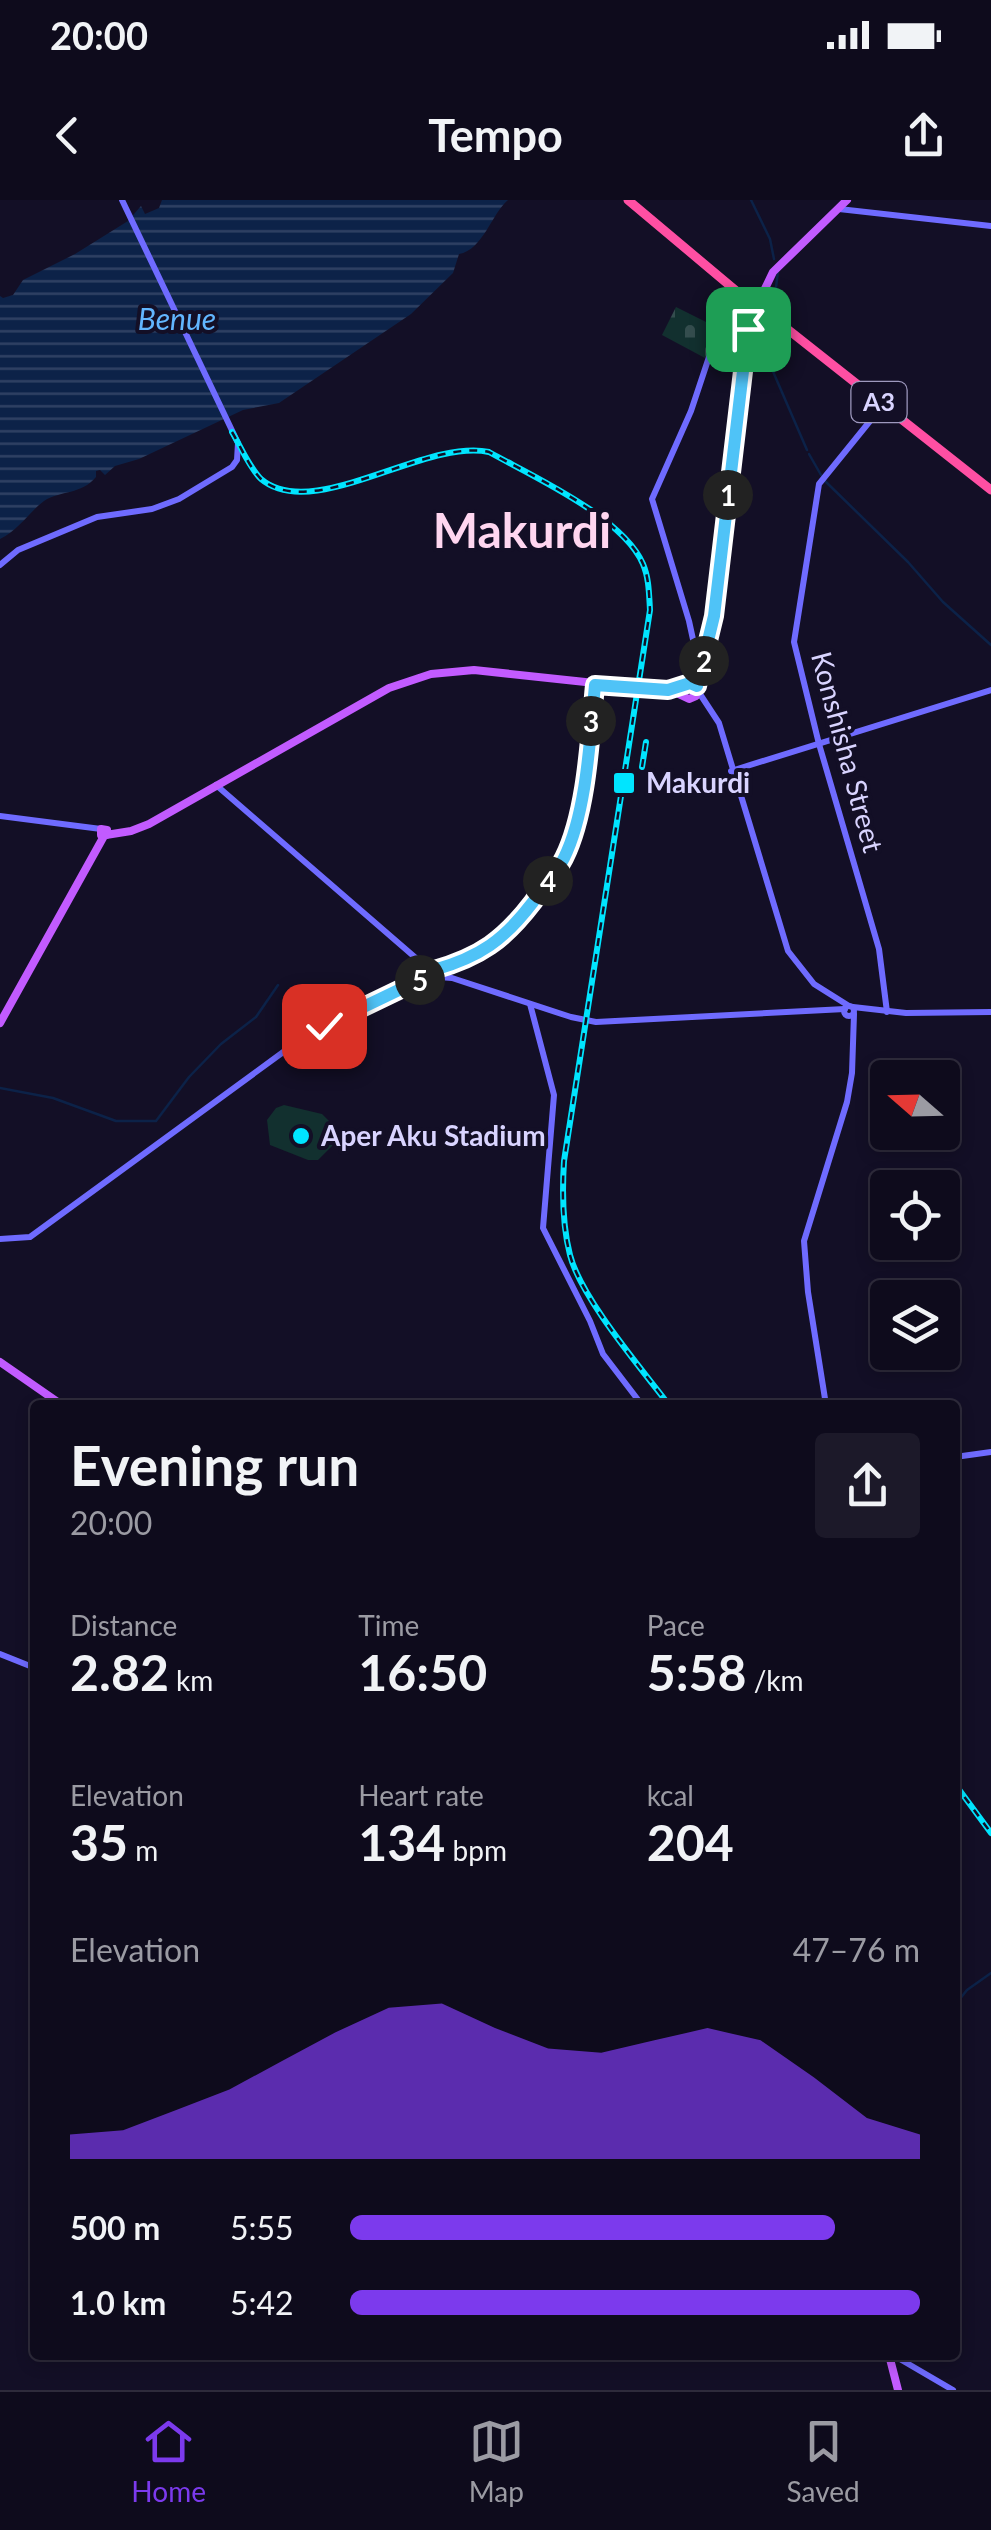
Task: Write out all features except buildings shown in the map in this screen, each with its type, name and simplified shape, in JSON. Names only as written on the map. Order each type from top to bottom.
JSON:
[{"type":"highway","name":"A3","points":[[625,200],[991,490]]},
{"type":"main road","points":[[693,685],[710,624],[754,303],[774,272],[842,203]]},
{"type":"main road","points":[[0,1019],[103,833],[123,833],[149,824],[389,688],[431,674],[466,670],[668,690],[693,685]]},
{"type":"main road","points":[[693,685],[706,700]]},
{"type":"main road","points":[[0,1363],[52,1400]]},
{"type":"main road","points":[[893,2360],[900,2390]]},
{"type":"street","points":[[0,565],[18,550],[97,517],[158,507],[196,490],[235,464],[238,444],[122,200]]},
{"type":"street","points":[[842,203],[991,226]]},
{"type":"street","points":[[754,303],[736,308],[716,332],[693,405],[652,499],[688,621],[693,685],[714,716],[788,951],[814,984],[849,1011],[855,1028],[847,1102],[804,1241],[825,1400]]},
{"type":"street","name":"Konshisha Street","points":[[883,405],[821,480],[794,642],[819,744],[881,957],[888,1012]]},
{"type":"street","points":[[436,973],[504,942],[567,859],[584,790],[598,684]]},
{"type":"street","points":[[732,771],[991,690]]},
{"type":"street","points":[[706,700],[719,723],[784,948],[802,975],[849,1011],[991,1014]]},
{"type":"street","points":[[216,785],[436,973],[571,1017],[603,1022],[828,1011],[991,1014]]},
{"type":"street","points":[[0,1237],[24,1236],[36,1230],[284,1047],[504,937],[564,858],[584,790]]},
{"type":"street","points":[[0,816],[103,833]]},
{"type":"street","points":[[453,978],[454,966]]},
{"type":"street","points":[[828,1011],[832,1000]]},
{"type":"street","points":[[530,1004],[553,1091],[544,1232],[590,1320],[603,1354],[638,1400]]},
{"type":"street","points":[[960,1456],[991,1452]]},
{"type":"street","points":[[0,1654],[30,1666]]},
{"type":"street","points":[[901,2360],[953,2390]]},
{"type":"green space","points":[[676,307],[716,327],[705,358],[662,335]]},
{"type":"green space","name":"Aper Aku Stadium","points":[[284,1105],[322,1114],[332,1124],[333,1145],[318,1160],[270,1145],[267,1120],[276,1108]]},
{"type":"water","name":"Benue","points":[[162,200],[508,200],[475,246],[459,254],[453,273],[411,314],[279,403],[243,410],[139,459],[115,466],[105,475],[96,471],[90,483],[44,501],[0,539],[0,296],[13,295],[23,280],[128,221],[141,206],[145,214],[159,208]]},
{"type":"waterway","points":[[751,200],[770,239],[774,259]]},
{"type":"waterway","points":[[773,312],[778,271]]},
{"type":"waterway","points":[[769,320],[765,353],[807,450]]},
{"type":"waterway","points":[[809,454],[821,475]]},
{"type":"waterway","points":[[825,481],[943,602],[991,645]]},
{"type":"waterway","points":[[0,1088],[53,1098],[116,1121],[156,1121],[189,1077],[221,1044],[256,1017],[278,985]]},
{"type":"waterway","points":[[960,1999],[991,1973]]},
{"type":"railway","points":[[232,432],[261,479],[283,490],[339,486],[434,456],[489,452],[597,514],[617,530],[643,564],[650,610],[564,1161],[563,1208],[570,1255],[586,1291],[665,1400]]},
{"type":"railway","points":[[642,767],[646,742]]},
{"type":"railway","points":[[960,1791],[991,1833]]},
{"type":"place","name":"Makurdi","points":[[624,783]]},
{"type":"place","name":"Aper Aku Stadium","points":[[301,1136]]},
{"type":"district","name":"Makurdi","points":[[522,531]]},
{"type":"route","points":[[324,1026],[434,970],[486,949],[517,922],[570,844],[584,775],[595,685],[668,690],[690,683],[697,686],[714,616],[748,329]]}]
